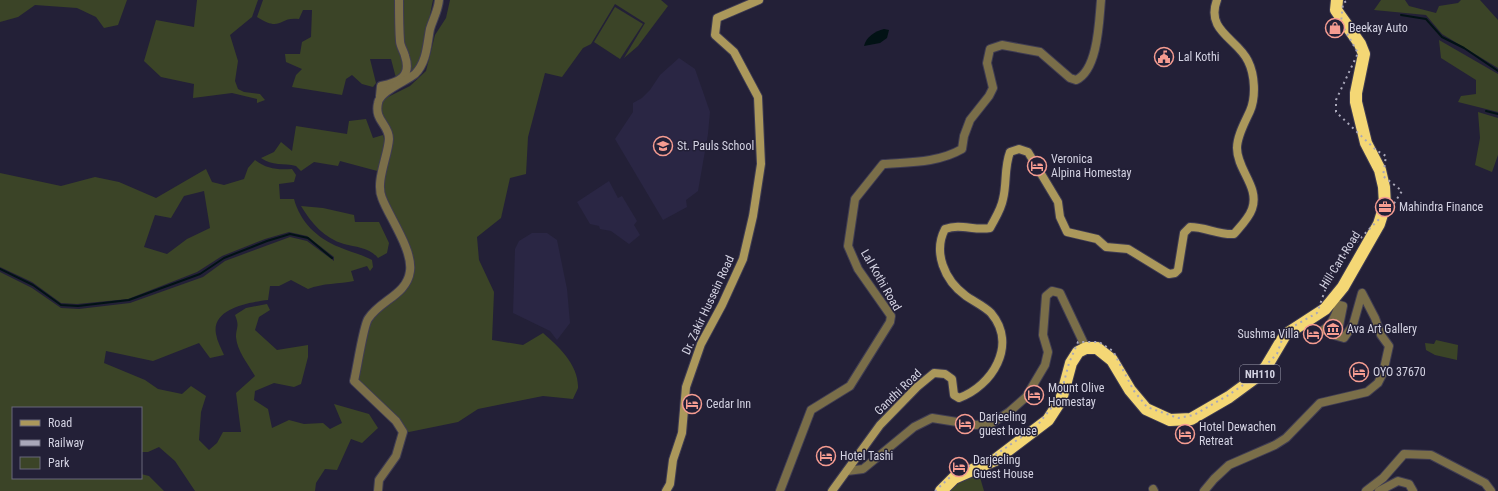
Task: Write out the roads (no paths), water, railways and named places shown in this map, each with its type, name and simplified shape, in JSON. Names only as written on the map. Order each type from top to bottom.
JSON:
[{"type":"highway","name":"Hill Cart Road","points":[[1086,348],[1097,348],[1112,360],[1130,390],[1146,409],[1159,416],[1179,420],[1191,419],[1228,397],[1259,375],[1266,367],[1285,335],[1325,308],[1343,287],[1379,224],[1385,205],[1384,187],[1380,170],[1366,143],[1356,102],[1356,93],[1364,54],[1360,44],[1336,10],[1337,0]]},
{"type":"highway","points":[[941,491],[954,478],[995,460],[1048,420],[1061,400],[1071,363],[1078,352],[1086,348]]},
{"type":"main road","name":"Dr. Zakir Hussein Road","points":[[666,491],[670,484],[673,460],[682,433],[686,387],[701,344],[722,305],[743,259],[753,216],[761,164],[758,97],[734,52],[715,35],[717,18],[759,0]]},
{"type":"main road","name":"Gandhi Road","points":[[832,491],[880,425],[917,387],[934,373],[945,374],[952,379],[954,394],[958,398],[965,396],[985,382],[999,362],[1002,345],[999,325],[990,312],[964,295],[948,275],[941,263],[938,248],[940,238],[945,228],[953,226],[966,226],[980,230],[990,228],[999,212],[1004,198],[1006,162],[1010,152],[1019,149],[1028,152],[1058,202],[1060,217],[1067,232],[1097,239],[1106,247],[1128,249],[1169,274],[1175,273],[1178,270],[1184,233],[1190,227],[1198,227],[1222,235],[1234,234],[1243,223],[1252,209],[1254,193],[1239,160],[1237,148],[1244,124],[1251,110],[1254,88],[1248,60],[1222,33],[1216,21],[1214,8],[1217,0]]},
{"type":"street","points":[[378,491],[379,480],[396,456],[403,432],[396,421],[354,381],[368,320],[408,284],[411,269],[399,230],[381,198],[379,187],[389,138],[386,128],[379,120],[377,112],[381,86],[394,83],[402,78],[407,71],[408,64],[400,42],[399,0]]},
{"type":"street","points":[[380,96],[415,73],[423,62],[431,28],[438,9],[439,0]]},
{"type":"street","name":"Lal Kothi Road","points":[[780,491],[811,410],[850,386],[890,322],[890,316],[858,269],[848,246],[855,199],[883,164],[937,159],[953,154],[962,148],[964,136],[970,120],[990,96],[993,88],[987,63],[990,49],[1002,45],[1040,52],[1070,78],[1076,80],[1081,78],[1094,55],[1101,0]]},
{"type":"street","points":[[847,471],[863,469],[914,427],[932,418],[976,425],[992,423],[1009,412],[1026,397],[1045,365],[1048,352],[1043,335],[1044,315],[1046,296],[1052,291],[1060,292],[1065,300],[1086,348]]},
{"type":"street","points":[[1204,491],[1214,478],[1229,465],[1275,445],[1286,438],[1320,403],[1367,392],[1378,383],[1383,373],[1389,346],[1381,335],[1375,318],[1362,293],[1353,325],[1344,338],[1337,336],[1343,306],[1339,305],[1333,321],[1327,329],[1316,334],[1304,323]]},
{"type":"street","points":[[1366,491],[1383,478],[1404,454],[1432,455],[1485,483],[1491,491]]},
{"type":"street","points":[[1380,491],[1398,481],[1409,484],[1413,491]]},
{"type":"waterway","points":[[1401,15],[1426,19],[1442,37],[1464,48],[1498,71]]},
{"type":"waterway","points":[[1486,111],[1498,114]]},
{"type":"waterway","points":[[0,269],[33,285],[61,305],[78,306],[129,300],[200,274],[224,258],[267,241],[290,234],[308,238],[332,258]]},
{"type":"railway","points":[[935,491],[959,469],[985,462],[1036,427],[1060,397],[1069,363],[1078,342],[1099,342],[1113,351],[1134,391],[1147,407],[1178,418],[1194,415],[1227,396],[1252,379],[1277,354],[1285,331],[1317,313],[1334,265],[1393,205],[1402,191],[1383,176],[1386,156],[1376,150],[1336,112],[1336,100],[1358,53],[1341,23],[1343,3],[1349,0]]},
{"type":"place","name":"Beekay Auto","points":[[1335,28]]},
{"type":"place","name":"Lal Kothi","points":[[1164,57]]},
{"type":"place","name":"St. Pauls School","points":[[663,146]]},
{"type":"place","name":"Veronica Alpina Homestay","points":[[1037,166]]},
{"type":"place","name":"Mahindra Finance","points":[[1385,207]]},
{"type":"place","name":"Ava Art Gallery","points":[[1333,329]]},
{"type":"place","name":"Sushma Villa","points":[[1313,334]]},
{"type":"place","name":"OYO 37670","points":[[1359,372]]},
{"type":"place","name":"Mount Olive Homestay","points":[[1034,395]]},
{"type":"place","name":"Cedar Inn","points":[[692,404]]},
{"type":"place","name":"Darjeeling guest house","points":[[965,424]]},
{"type":"place","name":"Hotel Dewachen Retreat","points":[[1185,434]]},
{"type":"place","name":"Hotel Tashi","points":[[826,456]]},
{"type":"place","name":"Darjeeling Guest House","points":[[959,467]]}]
